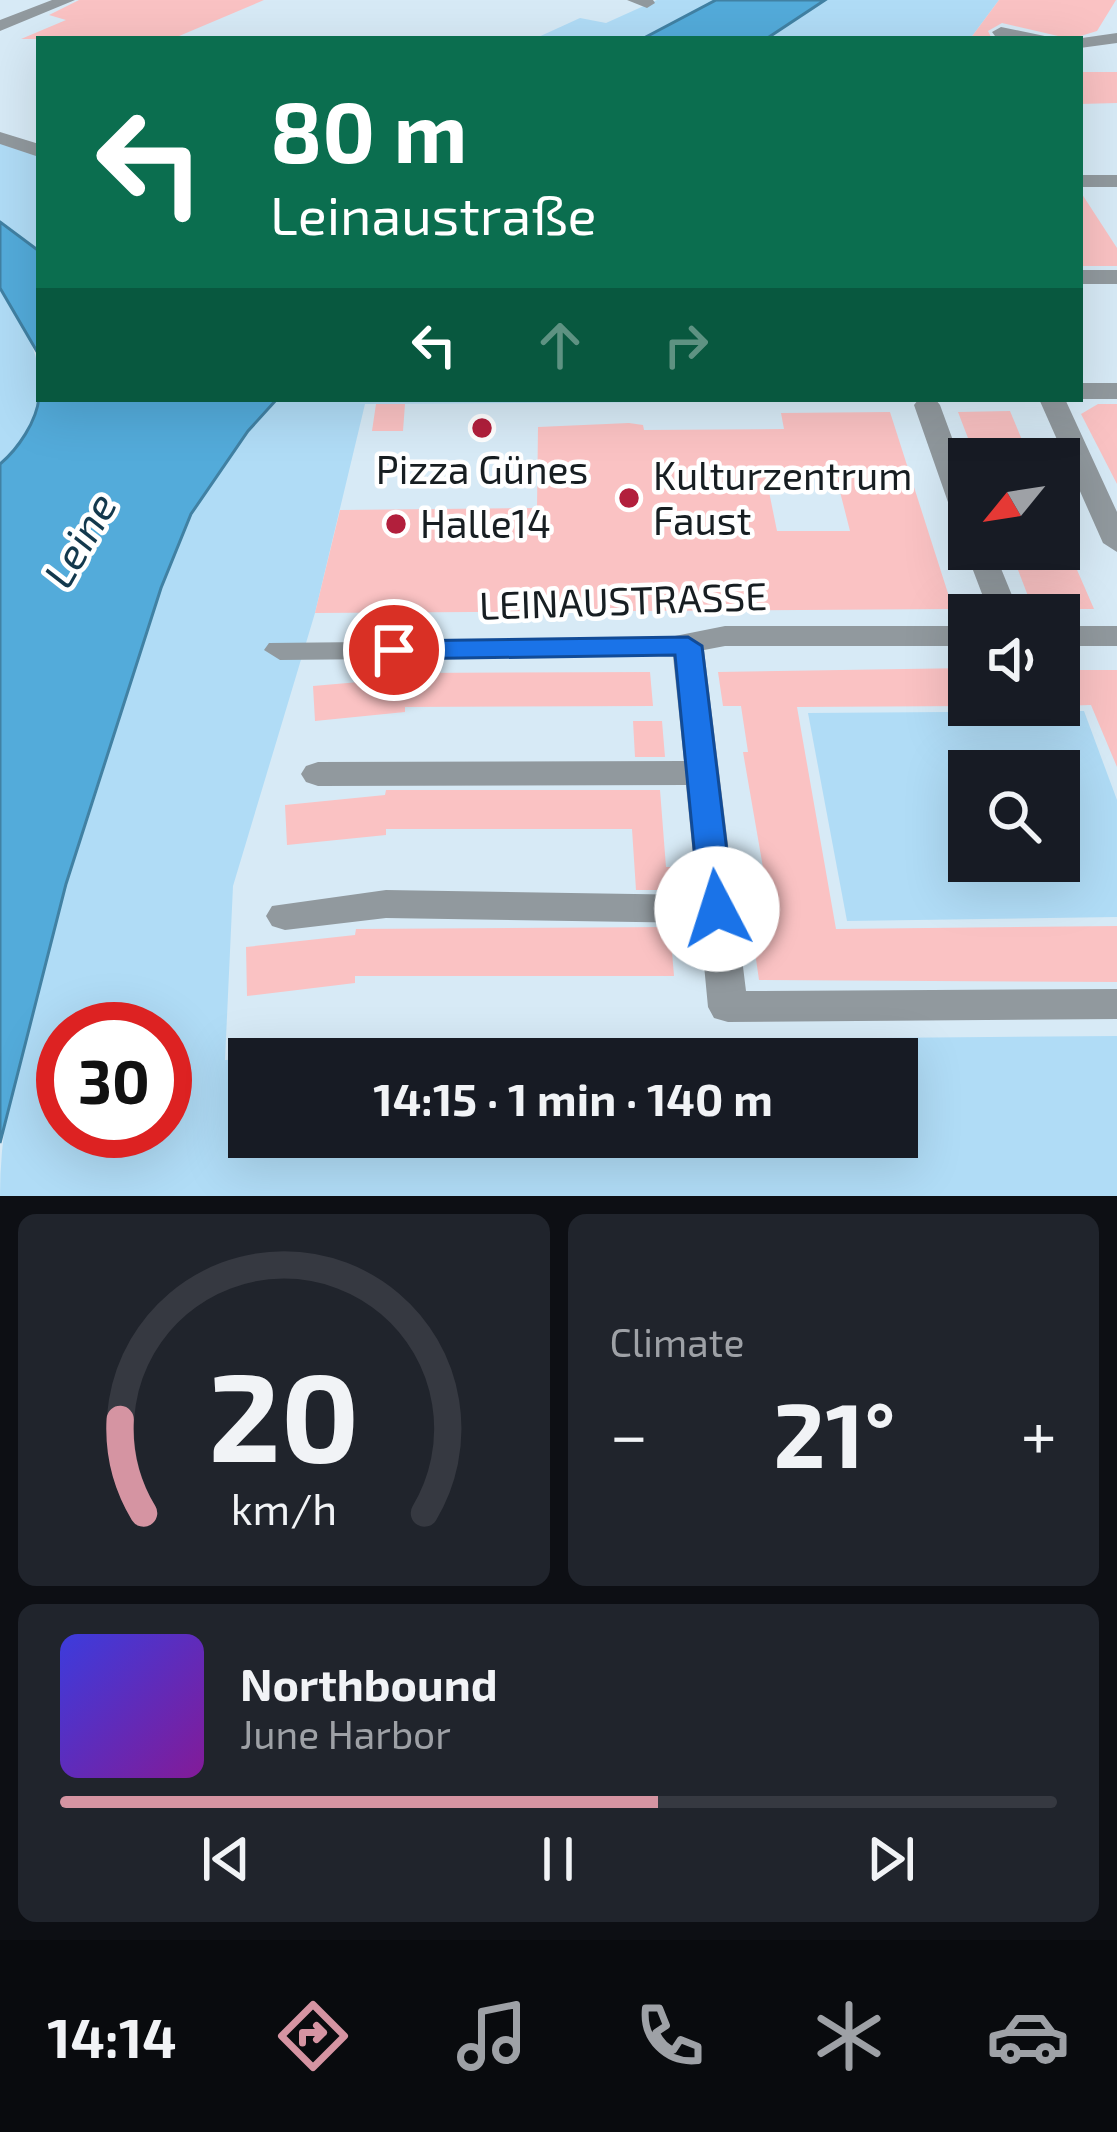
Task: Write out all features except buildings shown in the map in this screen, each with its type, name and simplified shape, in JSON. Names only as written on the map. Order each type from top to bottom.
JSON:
[{"type":"street","points":[[0,26],[68,0]]},
{"type":"street","points":[[1001,32],[1028,36]]},
{"type":"street","points":[[1083,44],[1117,38]]},
{"type":"street","points":[[0,139],[36,151]]},
{"type":"street","points":[[1083,181],[1117,181]]},
{"type":"street","points":[[1083,277],[1117,277]]},
{"type":"street","points":[[1083,391],[1117,391]]},
{"type":"street","points":[[1053,402],[1117,543]]},
{"type":"street","points":[[927,405],[948,464]]},
{"type":"street","points":[[1080,636],[1117,635]]},
{"type":"street","name":"LEINAUSTRASSE","points":[[280,650],[688,646],[725,636],[948,636]]},
{"type":"street","points":[[688,646],[728,1007],[1117,1004]]},
{"type":"street","points":[[318,774],[705,773]]},
{"type":"street","points":[[285,916],[386,904],[720,939]]},
{"type":"shaded area","points":[[657,0],[716,0],[648,36],[541,36],[580,18],[606,23]]},
{"type":"shaded area","points":[[825,0],[999,0],[972,36],[771,36]]},
{"type":"shaded area","points":[[0,143],[36,155],[36,249],[0,222]]},
{"type":"shaded area","points":[[0,288],[35,355],[38,402],[20,443],[0,464]]},
{"type":"shaded area","points":[[274,402],[689,402],[365,404],[315,613],[233,886],[225,1060],[228,1158],[918,1158],[918,1038],[870,1038],[1117,1036],[1117,1196],[0,1196],[10,1091],[36,982],[151,609],[199,499]]},
{"type":"shaded area","points":[[1080,711],[1084,711],[1117,800],[1117,917],[847,921],[808,713],[948,712],[948,726],[1080,726]]},
{"type":"water","points":[[716,0],[825,0],[771,36],[648,36]]},
{"type":"water","points":[[0,222],[36,249],[36,350],[0,288]]},
{"type":"water","name":"Leine","points":[[38,402],[274,402],[248,431],[191,514],[161,588],[66,884],[0,1143],[0,464],[26,434]]},
{"type":"place","name":"Pizza Günes","points":[[482,428]]},
{"type":"place","name":"Kulturzentrum Faust","points":[[629,498]]},
{"type":"place","name":"Halle14","points":[[396,524]]},
{"type":"route","points":[[394,650],[688,646],[717,909]]}]
